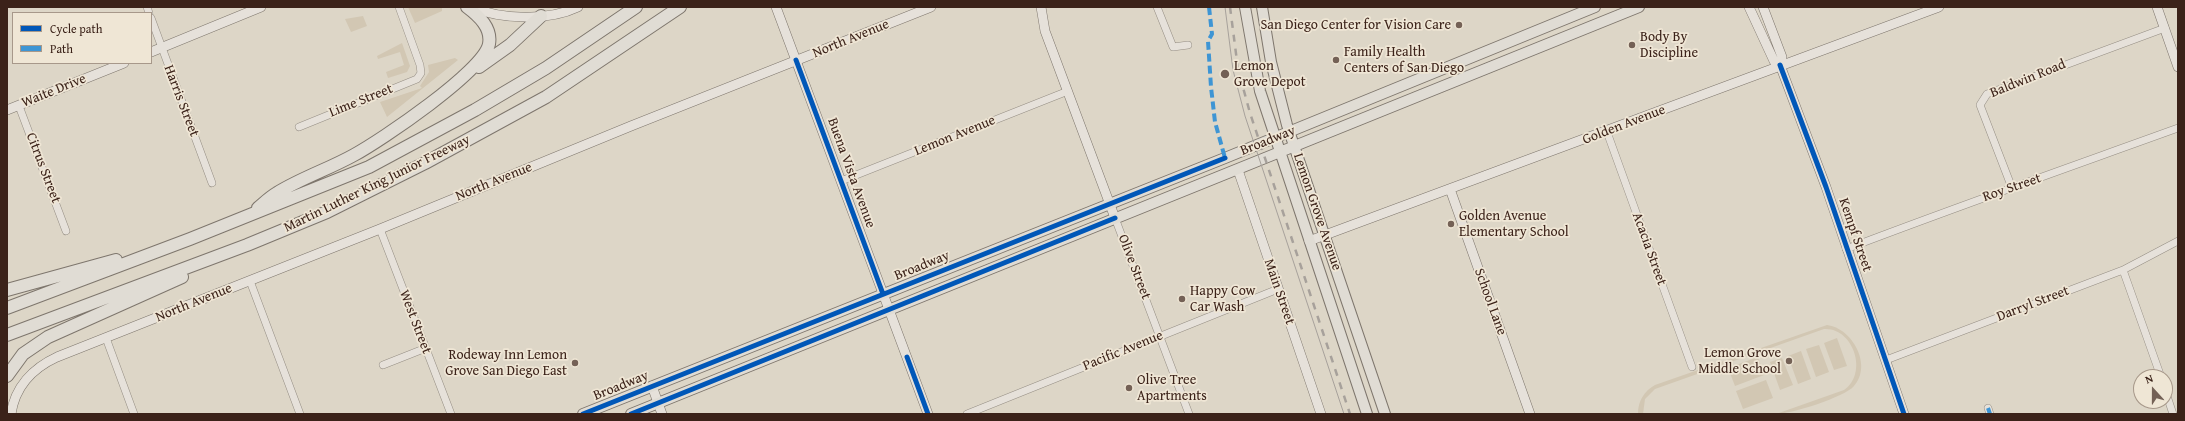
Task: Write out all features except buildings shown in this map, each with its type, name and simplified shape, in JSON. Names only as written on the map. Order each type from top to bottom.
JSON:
[{"type":"highway","points":[[456,83],[476,65],[489,45],[489,35],[486,26],[479,16],[467,7]]},
{"type":"highway","name":"Martin Luther King Junior Freeway","points":[[7,308],[190,239],[369,167],[475,110],[546,68],[636,7]]},
{"type":"highway","name":"Martin Luther King Junior Freeway","points":[[7,335],[206,260],[327,212],[425,163],[546,97],[680,7]]},
{"type":"highway","points":[[248,216],[276,193],[355,155],[385,135],[510,45],[541,11]]},
{"type":"highway","points":[[7,290],[190,239]]},
{"type":"highway","points":[[7,376],[23,354],[48,337],[187,274],[206,260]]},
{"type":"main road","name":"Lemon Grove Avenue","points":[[1245,7],[1260,91],[1367,414]]},
{"type":"main road","name":"Lemon Grove Avenue","points":[[1262,7],[1273,70],[1290,132],[1384,414]]},
{"type":"main road","name":"Broadway","points":[[583,414],[1290,132],[1595,7]]},
{"type":"main road","name":"Broadway","points":[[631,414],[1238,170],[1633,8]]},
{"type":"street","points":[[152,52],[261,7]]},
{"type":"street","name":"Lime Street","points":[[298,127],[417,79],[421,73],[420,65],[399,7]]},
{"type":"street","points":[[472,7],[502,16],[578,7]]},
{"type":"street","points":[[776,7],[796,60]]},
{"type":"street","name":"North Avenue","points":[[11,414],[18,393],[27,378],[41,366],[57,357],[380,229],[796,60],[931,7]]},
{"type":"street","name":"Olive Street","points":[[1041,7],[1045,31],[1189,414]]},
{"type":"street","points":[[1157,7],[1173,48],[1188,45]]},
{"type":"street","name":"Kempf Street","points":[[1749,7],[1774,61],[1780,65]]},
{"type":"street","name":"Kempf Street","points":[[1763,7],[1782,57],[1780,65],[1826,187],[1846,249],[1904,414]]},
{"type":"street","name":"Golden Avenue","points":[[1309,241],[1607,132],[1780,65],[1938,7]]},
{"type":"street","points":[[2157,7],[2178,67]]},
{"type":"street","name":"Harris Street","points":[[152,21],[212,183]]},
{"type":"street","name":"Baldwin Road","points":[[2012,188],[1980,105],[1987,94],[2165,28]]},
{"type":"street","name":"Buena Vista Avenue","points":[[796,60],[928,414]]},
{"type":"street","name":"Waite Drive","points":[[7,110],[122,64]]},
{"type":"street","name":"Lemon Avenue","points":[[841,181],[1068,91]]},
{"type":"street","name":"Citrus Street","points":[[19,106],[66,231]]},
{"type":"street","name":"Roy Street","points":[[1846,249],[1963,204],[2012,188],[2178,128]]},
{"type":"street","name":"Acacia Street","points":[[1607,132],[1692,367]]},
{"type":"street","name":"Main Street","points":[[1238,170],[1321,414]]},
{"type":"street","name":"School Lane","points":[[1450,189],[1530,414]]},
{"type":"street","name":"West Street","points":[[380,229],[451,414]]},
{"type":"street","name":"Darryl Street","points":[[1886,360],[2123,270],[2178,241]]},
{"type":"street","points":[[2123,270],[2158,369]]},
{"type":"street","points":[[250,281],[300,414]]},
{"type":"street","name":"Pacific Avenue","points":[[967,414],[1278,289]]},
{"type":"street","points":[[106,338],[134,414]]},
{"type":"street","points":[[383,365],[426,348]]},
{"type":"street","points":[[652,386],[662,414]]},
{"type":"shaded area","points":[[408,7],[442,7],[442,11],[415,23]]},
{"type":"shaded area","points":[[363,16],[367,26],[351,32],[345,19]]},
{"type":"shaded area","points":[[402,43],[410,66],[407,72],[388,78],[386,72],[404,65],[400,52],[378,59],[377,56]]},
{"type":"shaded area","points":[[455,58],[458,60],[387,117],[380,102],[422,88],[420,86],[429,72],[428,65]]},
{"type":"shaded area","points":[[1827,325],[1836,328],[1852,340],[1860,358],[1861,368],[1859,377],[1854,386],[1840,395],[1805,408],[1776,414],[1844,390],[1852,382],[1856,373],[1856,363],[1854,352],[1850,343],[1843,335],[1834,330],[1824,329],[1655,389],[1645,399],[1643,414],[1638,414],[1642,397],[1655,385]]},
{"type":"shaded area","points":[[1837,338],[1847,366],[1834,370],[1824,343]]},
{"type":"shaded area","points":[[1819,345],[1829,372],[1816,377],[1806,349]]},
{"type":"shaded area","points":[[1801,351],[1811,379],[1798,384],[1788,356]]},
{"type":"shaded area","points":[[1758,357],[1764,375],[1735,386],[1728,368]]},
{"type":"shaded area","points":[[1782,358],[1793,385],[1780,390],[1770,362]]},
{"type":"shaded area","points":[[1766,380],[1773,398],[1743,409],[1736,391]]},
{"type":"tram line","points":[[1225,7],[1233,70],[1245,116],[1344,414]]},
{"type":"railway","points":[[1230,7],[1238,69],[1250,113],[1350,414]]},
{"type":"marked path","points":[[1209,7],[1212,34],[1208,41],[1211,87],[1215,122],[1225,158]]},
{"type":"marked path","points":[[1988,408],[1990,414]]},
{"type":"cycle path","points":[[796,60],[883,294]]},
{"type":"cycle path","points":[[1780,65],[1826,187],[1904,414]]},
{"type":"cycle path","points":[[583,414],[1225,158]]},
{"type":"cycle path","points":[[631,414],[1115,218]]},
{"type":"cycle path","points":[[907,357],[928,414]]},
{"type":"place","name":"San Diego Center for Vision Care","points":[[1459,25]]},
{"type":"place","name":"Body By Discipline","points":[[1632,45]]},
{"type":"place","name":"Family Health Centers of San Diego","points":[[1336,60]]},
{"type":"place","name":"Lemon Grove Depot","points":[[1225,74]]},
{"type":"place","name":"Golden Avenue Elementary School","points":[[1451,224]]},
{"type":"place","name":"Happy Cow Car Wash","points":[[1182,299]]},
{"type":"place","name":"Lemon Grove Middle School","points":[[1789,361]]},
{"type":"place","name":"Rodeway Inn Lemon Grove San Diego East","points":[[575,363]]},
{"type":"place","name":"Olive Tree Apartments","points":[[1129,388]]}]
